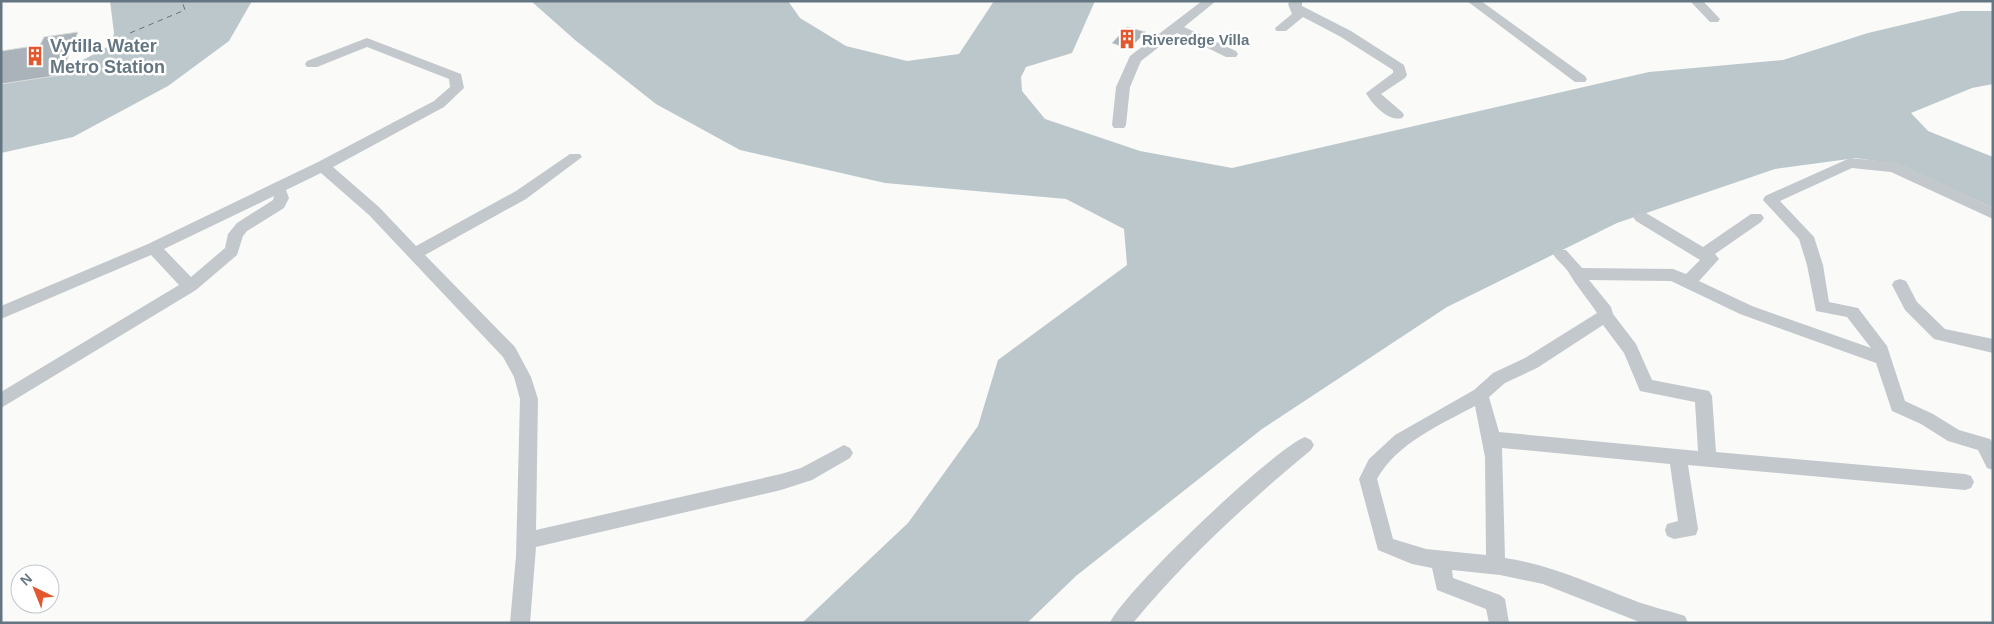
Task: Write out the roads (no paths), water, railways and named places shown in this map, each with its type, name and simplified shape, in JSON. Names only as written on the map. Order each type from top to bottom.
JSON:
[{"type":"street","points":[[1119,125],[1123,86],[1134,59],[1210,1]]},
{"type":"street","points":[[1472,1],[1580,79]]},
{"type":"street","points":[[1696,1],[1714,19]]},
{"type":"street","points":[[1281,28],[1298,14],[1298,5]]},
{"type":"street","points":[[1298,5],[1399,68],[1400,74],[1374,93],[1377,100],[1396,115]]},
{"type":"street","points":[[1176,28],[1231,54]]},
{"type":"street","points":[[1,314],[153,248],[324,166],[439,104],[457,88],[456,77],[367,42],[312,64]]},
{"type":"street","points":[[414,254],[521,195],[575,157]]},
{"type":"street","points":[[1993,214],[1894,167],[1850,163],[1770,200],[1806,237],[1815,265],[1822,307],[1852,312],[1879,346],[1898,406],[1927,419],[1954,436],[1984,444],[1993,462]]},
{"type":"street","points":[[324,166],[374,211],[509,352],[522,377],[529,399],[526,541],[520,623]]},
{"type":"street","points":[[1,402],[190,286],[232,251],[236,234],[242,227],[279,204],[282,198],[278,187]]},
{"type":"street","points":[[1642,217],[1711,259],[1688,282]]},
{"type":"street","points":[[1703,254],[1756,218]]},
{"type":"street","points":[[153,248],[190,286]]},
{"type":"street","points":[[1561,254],[1569,260],[1605,312],[1605,316],[1626,340],[1637,358],[1646,386],[1703,396],[1708,459]]},
{"type":"street","points":[[1577,274],[1673,275],[1746,310],[1883,359]]},
{"type":"street","points":[[1900,285],[1910,306],[1940,334],[1993,346]]},
{"type":"street","points":[[1605,316],[1538,359],[1499,378],[1480,395],[1413,432],[1385,455],[1372,470],[1368,479],[1385,544],[1395,550],[1441,559],[1496,565],[1561,581],[1653,618],[1678,623]]},
{"type":"street","points":[[1480,395],[1488,417],[1495,468],[1496,565]]},
{"type":"street","points":[[1492,439],[1678,458],[1708,459],[1965,482]]},
{"type":"street","points":[[1120,623],[1174,562],[1245,493],[1305,446]]},
{"type":"street","points":[[526,541],[780,482],[806,474],[844,453]]},
{"type":"street","points":[[1674,530],[1689,529],[1678,458]]},
{"type":"street","points":[[1441,559],[1444,584],[1493,602],[1498,606],[1499,623]]},
{"type":"place","name":"Riveredge Villa","points":[[1127,39]]},
{"type":"place","name":"Vytilla Water Metro Station","points":[[35,56]]}]
